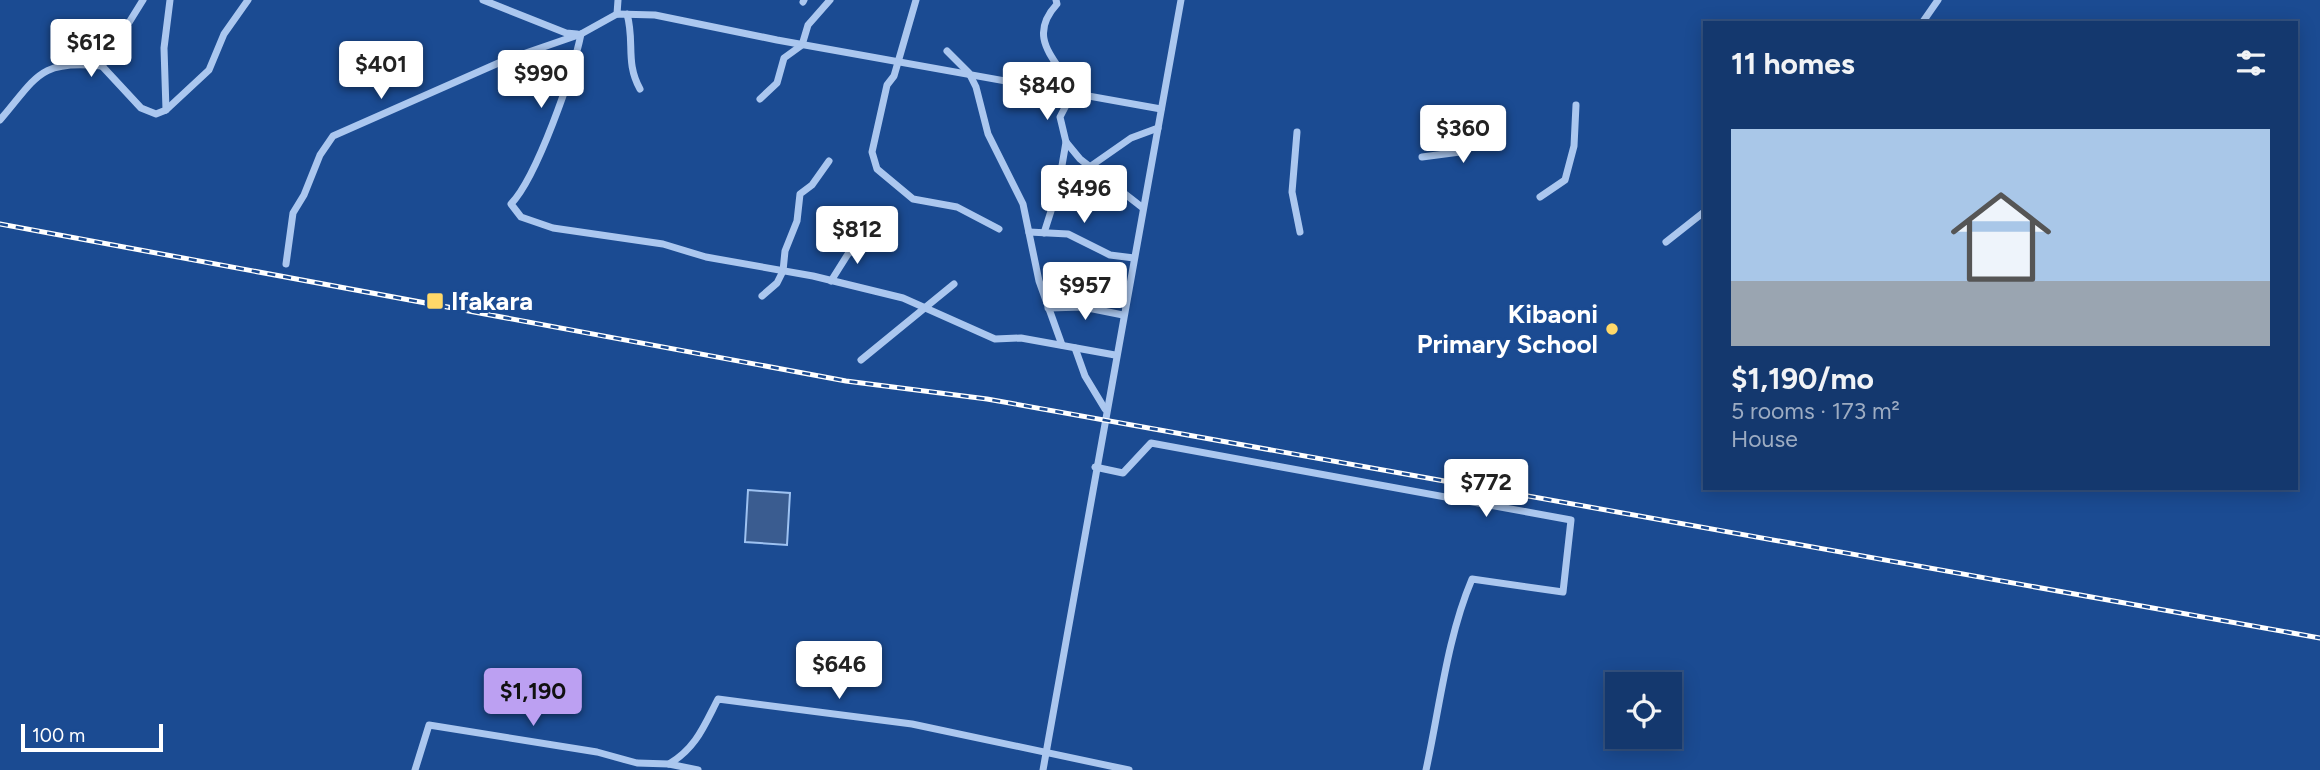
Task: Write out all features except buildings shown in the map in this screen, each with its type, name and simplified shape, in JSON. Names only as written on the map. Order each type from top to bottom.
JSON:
[{"type":"street","points":[[102,66],[143,0]]},
{"type":"street","points":[[166,110],[164,48],[170,0]]},
{"type":"street","points":[[0,120],[23,88],[51,68],[64,63],[102,66],[141,108],[156,114],[166,110],[209,70],[224,34],[248,0]]},
{"type":"street","points":[[483,0],[566,33],[581,34]]},
{"type":"street","points":[[617,14],[618,0]]},
{"type":"street","points":[[760,99],[777,83],[785,58],[802,45],[808,24],[830,0]]},
{"type":"street","points":[[916,0],[899,61],[887,85],[872,152],[877,169],[913,199],[957,207],[999,229]]},
{"type":"street","points":[[1043,770],[1105,409],[1181,0]]},
{"type":"street","points":[[1923,21],[1938,0]]},
{"type":"street","points":[[1044,233],[1058,190],[1066,142],[1060,117],[1073,92],[1068,79],[1049,57],[1043,38],[1046,21],[1058,1]]},
{"type":"street","points":[[286,264],[293,213],[304,195],[320,155],[333,136],[503,61],[581,34],[617,14],[655,15],[802,45],[1161,109]]},
{"type":"street","points":[[627,14],[632,31],[630,71],[640,89]]},
{"type":"street","points":[[581,34],[575,63],[527,183],[511,204],[522,217],[553,228],[663,244],[706,257],[903,298],[995,339],[1021,338],[1115,355]]},
{"type":"street","points":[[947,51],[969,73],[976,87],[988,134],[1023,204],[1048,308],[1062,345]]},
{"type":"street","points":[[1540,197],[1565,180],[1574,146],[1576,105]]},
{"type":"street","points":[[1422,157],[1460,152],[1479,127]]},
{"type":"street","points":[[1058,190],[1130,138],[1158,128]]},
{"type":"street","points":[[1297,132],[1292,192],[1300,232]]},
{"type":"street","points":[[1066,142],[1090,168],[1143,208]]},
{"type":"street","points":[[762,296],[778,283],[783,271],[785,251],[797,221],[800,194],[812,186],[830,161]]},
{"type":"street","points":[[1666,242],[1703,213]]},
{"type":"street","points":[[1029,232],[1068,234],[1088,241],[1110,255],[1133,258]]},
{"type":"street","points":[[831,281],[848,254],[869,238]]},
{"type":"street","points":[[861,360],[922,307],[954,284]]},
{"type":"street","points":[[1048,308],[1083,307],[1123,315]]},
{"type":"street","points":[[1075,348],[1085,376],[1105,409]]},
{"type":"street","points":[[1095,467],[1123,473],[1151,443],[1571,520],[1563,592],[1472,579],[1456,618],[1449,665],[1426,770]]},
{"type":"street","points":[[669,764],[686,754],[698,740],[718,699],[912,723],[1129,770]]},
{"type":"street","points":[[415,770],[429,725],[597,752],[637,764],[669,764],[698,770]]},
{"type":"water","points":[[748,490],[790,493],[787,545],[745,542]]},
{"type":"railway","points":[[0,224],[846,381],[987,399],[2320,638]]},
{"type":"place","name":"Ifakara","points":[[435,301]]},
{"type":"place","name":"Kibaoni Primary School","points":[[1612,329]]}]
